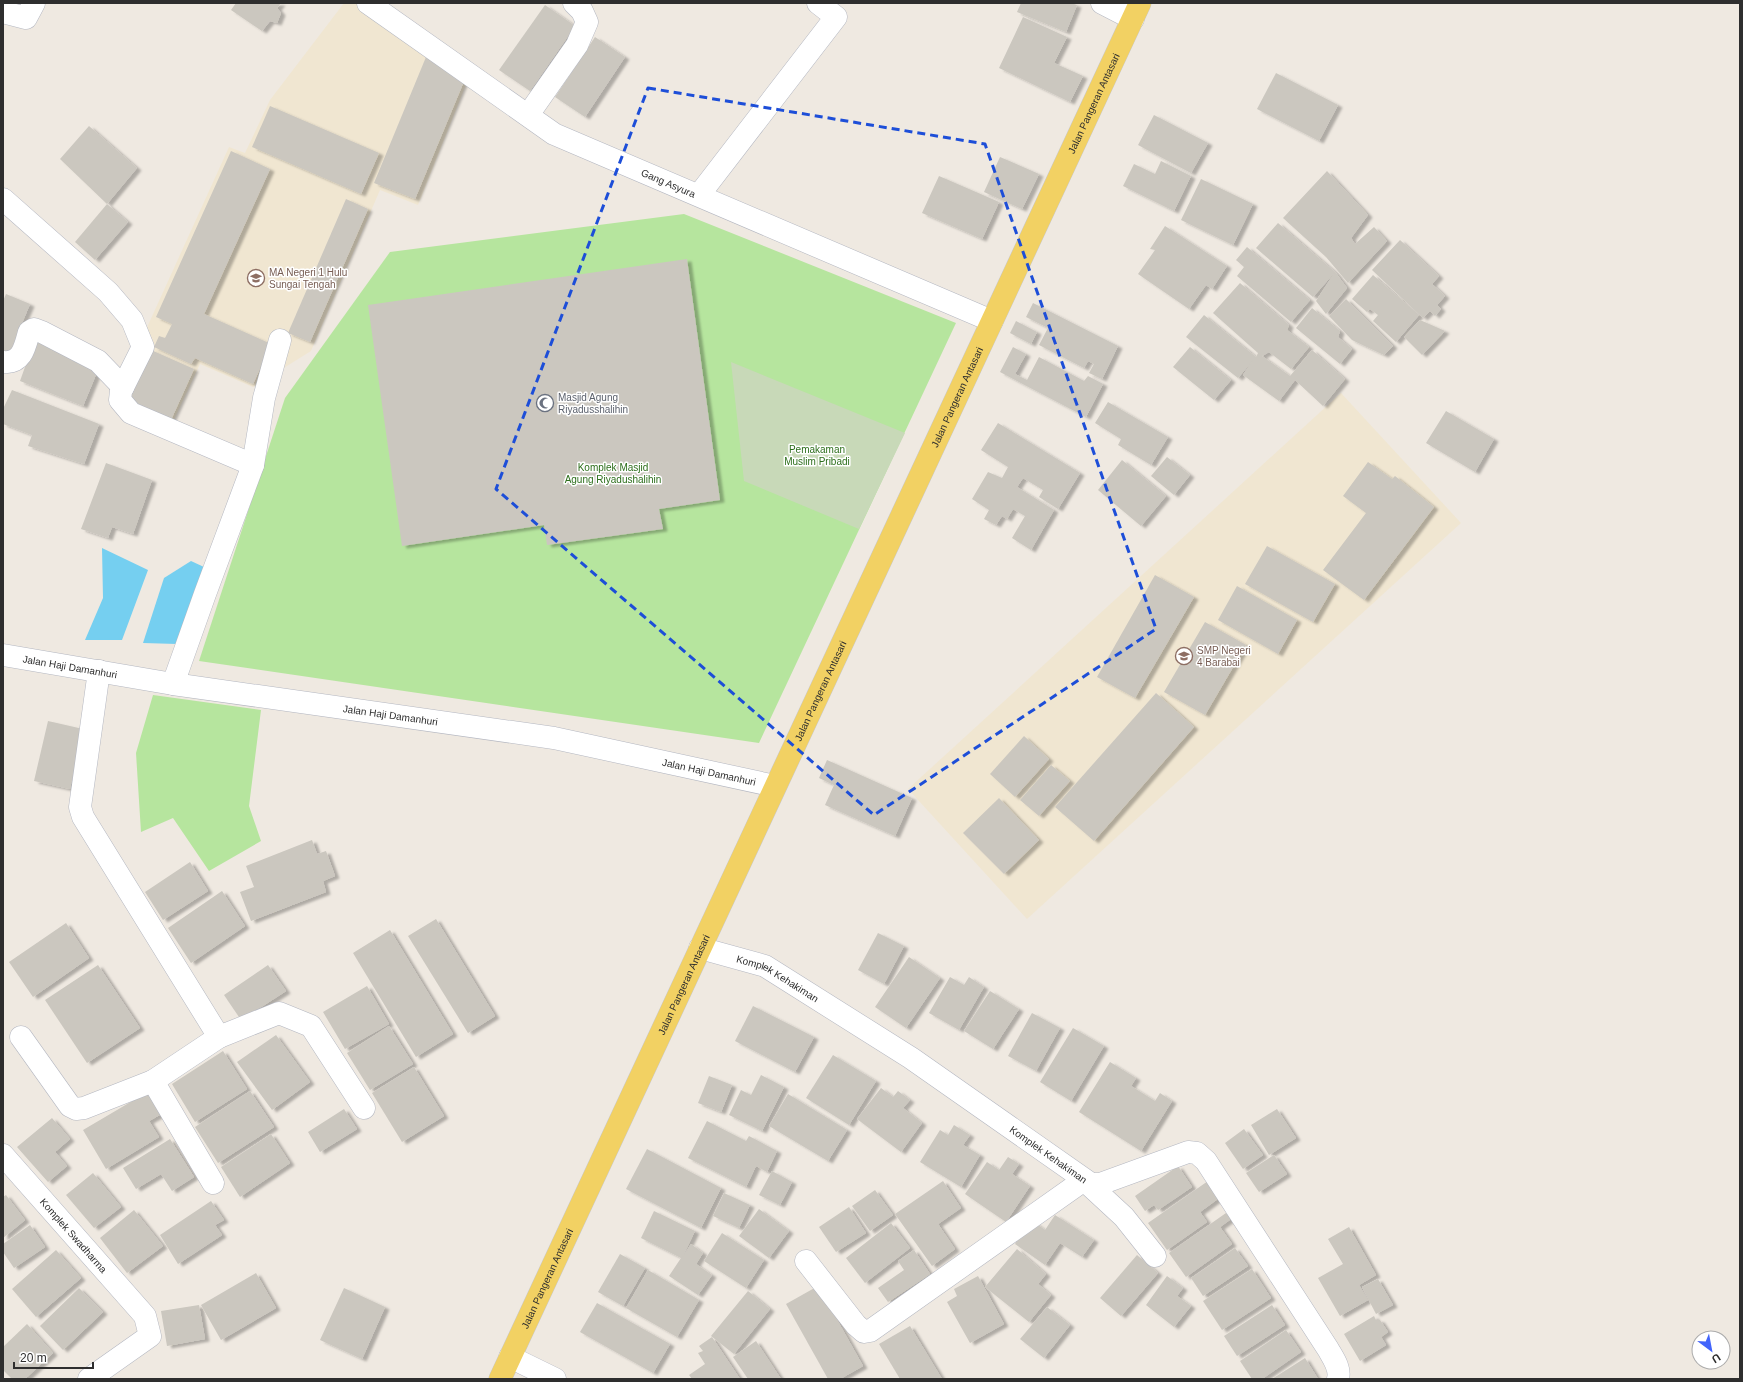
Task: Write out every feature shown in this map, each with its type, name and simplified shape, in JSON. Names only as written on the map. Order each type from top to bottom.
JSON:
[{"type":"main road","name":"Jalan Pangeran Antasari","points":[[500,1379],[1136,11]]},
{"type":"street","points":[[3,12],[26,18],[34,3]]},
{"type":"street","name":"Gang Asyura","points":[[368,3],[554,134],[992,321]]},
{"type":"street","points":[[528,115],[577,45],[587,22],[582,11],[574,3]]},
{"type":"street","points":[[699,195],[842,10],[818,3]]},
{"type":"street","points":[[1102,3],[1136,11]]},
{"type":"street","points":[[3,199],[108,292],[132,320],[144,347],[121,390],[120,400],[131,413],[253,465]]},
{"type":"street","points":[[3,362],[11,363],[18,359],[25,347],[29,332],[34,329],[98,361],[123,387]]},
{"type":"street","points":[[173,684],[253,465],[264,398],[280,340]]},
{"type":"street","name":"Jalan Haji Damanhuri","points":[[3,655],[173,684],[554,738],[776,786]]},
{"type":"street","points":[[99,671],[80,812],[219,1037]]},
{"type":"street","name":"Komplek Kehakiman","points":[[700,948],[765,966],[911,1058],[1091,1184],[1100,1184],[1188,1152],[1197,1153],[1206,1161],[1328,1349],[1336,1362],[1340,1374],[1338,1379]]},
{"type":"street","points":[[21,1037],[70,1106],[76,1110],[153,1081],[219,1037],[279,1013],[311,1026],[364,1108]]},
{"type":"street","points":[[153,1081],[213,1183]]},
{"type":"street","name":"Komplek Swadharma","points":[[3,1155],[145,1316],[150,1336],[89,1379]]},
{"type":"street","points":[[806,1261],[856,1325],[864,1332],[870,1331],[1084,1180],[1124,1216],[1155,1256]]},
{"type":"street","points":[[510,1357],[555,1379]]},
{"type":"highlighted area","points":[[648,88],[985,144],[1156,629],[874,815],[496,489]]},
{"type":"shaded area","name":"MA Negeri 1 Hulu Sungai Tengah","points":[[344,3],[361,3],[471,72],[418,205],[380,190],[311,351],[253,387],[200,364],[171,426],[114,400],[229,147],[245,153],[270,100]]},
{"type":"shaded area","name":"SMP Negeri 4 Barabai","points":[[1341,393],[1461,523],[1027,919],[908,789]]},
{"type":"green space","name":"Komplek Masjid Agung Riyadushalihin","points":[[684,214],[956,323],[759,743],[199,661],[285,398],[390,252]]},
{"type":"green space","name":"Pemakaman Muslim Pribadi","points":[[731,362],[905,433],[859,529],[744,481]]},
{"type":"green space","points":[[153,695],[261,710],[249,806],[261,841],[209,871],[173,818],[141,832],[136,753]]},
{"type":"water","points":[[102,548],[148,570],[122,640],[85,640],[103,598]]},
{"type":"water","points":[[191,561],[204,567],[177,644],[143,643],[164,578]]},
{"type":"building","points":[[236,3],[281,3],[277,8],[281,13],[277,23],[270,21],[262,31],[231,10]]},
{"type":"building","points":[[1021,3],[1071,3],[1077,5],[1066,32],[1017,12]]},
{"type":"building","points":[[545,5],[575,26],[530,91],[499,70]]},
{"type":"building","points":[[1023,17],[1067,37],[1054,63],[1083,76],[1070,102],[999,68]]},
{"type":"building","points":[[595,37],[625,57],[585,117],[555,97]]},
{"type":"building","points":[[426,57],[467,74],[415,199],[374,183]]},
{"type":"building","points":[[1276,73],[1338,105],[1319,141],[1257,109]]},
{"type":"building","points":[[270,106],[379,153],[361,194],[252,147]]},
{"type":"building","points":[[1154,115],[1208,143],[1191,173],[1138,145]]},
{"type":"building","points":[[89,126],[137,168],[107,204],[60,159]]},
{"type":"building","points":[[231,151],[270,169],[204,314],[271,344],[253,384],[195,358],[191,364],[154,347],[159,336],[165,338],[172,324],[156,317]]},
{"type":"building","points":[[1000,157],[1039,174],[1022,209],[984,192]]},
{"type":"building","points":[[1161,161],[1191,176],[1174,211],[1123,186],[1134,164],[1155,174]]},
{"type":"building","points":[[1327,171],[1368,215],[1351,238],[1355,244],[1374,227],[1387,241],[1348,283],[1326,257],[1283,218]]},
{"type":"building","points":[[939,176],[999,202],[982,239],[922,213]]},
{"type":"building","points":[[1201,179],[1253,204],[1233,245],[1181,220]]},
{"type":"building","points":[[346,199],[368,209],[310,342],[288,333]]},
{"type":"building","points":[[107,204],[128,222],[95,260],[75,242]]},
{"type":"building","points":[[1278,223],[1335,272],[1313,297],[1256,248]]},
{"type":"building","points":[[1165,226],[1227,266],[1212,289],[1206,285],[1189,309],[1138,274],[1155,250],[1150,249]]},
{"type":"building","points":[[1400,240],[1439,276],[1432,284],[1445,296],[1437,305],[1441,309],[1435,316],[1430,311],[1423,318],[1372,270]]},
{"type":"building","points":[[1247,247],[1310,300],[1291,322],[1237,276],[1244,267],[1236,260]]},
{"type":"building","name":"Masjid Agung Riyadusshalihin","points":[[687,259],[720,500],[659,509],[663,529],[547,545],[544,525],[402,546],[368,305]]},
{"type":"building","points":[[1335,272],[1347,288],[1326,314],[1316,301]]},
{"type":"building","points":[[1373,275],[1419,315],[1396,342],[1373,321],[1378,315],[1370,309],[1367,312],[1352,299]]},
{"type":"building","points":[[1240,283],[1289,325],[1287,330],[1309,347],[1291,369],[1269,352],[1262,356],[1290,376],[1312,350],[1345,379],[1323,406],[1295,380],[1279,401],[1243,375],[1253,360],[1238,378],[1186,337],[1204,315],[1256,357],[1258,353],[1213,313]]},
{"type":"building","points":[[6,294],[30,304],[7,359],[3,358],[3,301]]},
{"type":"building","points":[[1346,299],[1393,346],[1384,355],[1352,340],[1329,316]]},
{"type":"building","points":[[1033,303],[1118,346],[1102,379],[1089,373],[1094,364],[1088,361],[1084,368],[1039,345],[1048,328],[1026,317]]},
{"type":"building","points":[[1312,308],[1340,331],[1338,337],[1352,349],[1340,364],[1296,328]]},
{"type":"building","points":[[1420,320],[1445,331],[1422,355],[1404,337]]},
{"type":"building","points":[[1016,321],[1037,332],[1031,344],[1010,333]]},
{"type":"building","points":[[36,336],[100,365],[83,406],[20,381]]},
{"type":"building","points":[[1013,347],[1026,354],[1015,374],[1027,380],[1039,357],[1084,381],[1088,376],[1103,384],[1086,417],[1000,372]]},
{"type":"building","points":[[1190,347],[1231,380],[1214,400],[1173,367]]},
{"type":"building","points":[[151,350],[194,369],[170,422],[127,402]]},
{"type":"building","points":[[12,390],[99,424],[84,464],[28,446],[32,435],[3,424],[3,409]]},
{"type":"building","points":[[1108,402],[1168,437],[1151,465],[1118,445],[1121,439],[1095,423]]},
{"type":"building","points":[[1446,411],[1494,439],[1475,472],[1426,443]]},
{"type":"building","points":[[998,423],[1080,473],[1058,509],[1039,497],[1043,490],[1023,478],[1017,487],[1054,510],[1031,550],[1012,538],[1025,516],[1013,509],[1007,519],[1002,516],[996,525],[984,519],[989,510],[972,499],[988,472],[1002,478],[1008,467],[981,450]]},
{"type":"building","points":[[1167,457],[1190,475],[1174,495],[1151,476]]},
{"type":"building","points":[[1122,460],[1166,496],[1141,526],[1098,490]]},
{"type":"building","points":[[1368,462],[1392,479],[1395,476],[1434,507],[1364,600],[1323,570],[1366,513],[1343,496]]},
{"type":"building","points":[[106,463],[152,480],[133,534],[112,527],[108,538],[81,529]]},
{"type":"building","points":[[1267,546],[1335,584],[1313,622],[1245,584]]},
{"type":"building","points":[[1155,575],[1194,597],[1135,698],[1097,677]]},
{"type":"building","points":[[1237,586],[1297,620],[1278,654],[1218,620]]},
{"type":"building","points":[[1205,622],[1246,645],[1205,715],[1164,692]]},
{"type":"building","points":[[1156,693],[1194,727],[1094,841],[1055,807]]},
{"type":"building","points":[[48,721],[83,729],[70,789],[34,781]]},
{"type":"building","points":[[1024,736],[1049,759],[1015,797],[990,774]]},
{"type":"building","points":[[827,760],[912,798],[895,836],[825,805],[834,785],[819,778]]},
{"type":"building","points":[[1051,765],[1070,781],[1039,816],[1020,800]]},
{"type":"building","points":[[999,798],[1039,840],[1004,874],[963,833]]},
{"type":"building","points":[[312,840],[317,854],[326,851],[335,876],[323,881],[326,892],[251,921],[240,892],[254,887],[246,866]]},
{"type":"building","points":[[190,862],[208,891],[163,920],[145,892]]},
{"type":"building","points":[[222,891],[245,926],[191,963],[168,928]]},
{"type":"building","points":[[436,919],[495,1016],[468,1033],[408,936]]},
{"type":"building","points":[[66,923],[89,958],[33,997],[9,962]]},
{"type":"building","points":[[390,930],[453,1034],[416,1057],[353,953]]},
{"type":"building","points":[[878,933],[904,946],[884,984],[858,970]]},
{"type":"building","points":[[909,957],[940,978],[906,1028],[875,1007]]},
{"type":"building","points":[[98,965],[140,1028],[87,1063],[45,1000]]},
{"type":"building","points":[[268,965],[286,991],[241,1020],[224,995]]},
{"type":"building","points":[[950,977],[964,985],[969,977],[984,987],[959,1030],[929,1013]]},
{"type":"building","points":[[367,986],[389,1024],[345,1049],[323,1012]]},
{"type":"building","points":[[990,991],[1019,1009],[993,1049],[964,1031]]},
{"type":"building","points":[[753,1006],[814,1037],[795,1072],[735,1041]]},
{"type":"building","points":[[1032,1013],[1060,1028],[1036,1071],[1008,1056]]},
{"type":"building","points":[[389,1026],[413,1064],[370,1090],[347,1053]]},
{"type":"building","points":[[1073,1028],[1104,1046],[1071,1101],[1040,1082]]},
{"type":"building","points":[[276,1035],[310,1082],[272,1110],[237,1062]]},
{"type":"building","points":[[223,1051],[247,1089],[195,1122],[172,1084]]},
{"type":"building","points":[[833,1055],[876,1081],[849,1125],[806,1098]]},
{"type":"building","points":[[1110,1062],[1136,1078],[1131,1086],[1155,1101],[1160,1093],[1172,1101],[1141,1151],[1079,1112]]},
{"type":"building","points":[[414,1067],[444,1116],[402,1142],[372,1093]]},
{"type":"building","points":[[761,1075],[784,1087],[762,1131],[729,1115],[741,1090],[751,1095]]},
{"type":"building","points":[[709,1076],[732,1085],[721,1112],[698,1103]]},
{"type":"building","points":[[881,1088],[893,1097],[898,1091],[910,1100],[903,1108],[922,1123],[901,1152],[857,1119]]},
{"type":"building","points":[[151,1090],[165,1112],[149,1121],[159,1137],[106,1169],[83,1130]]},
{"type":"building","points":[[250,1091],[274,1127],[218,1163],[195,1127]]},
{"type":"building","points":[[788,1094],[847,1130],[828,1161],[769,1126]]},
{"type":"building","points":[[344,1109],[357,1129],[320,1152],[308,1132]]},
{"type":"building","points":[[1277,1109],[1296,1138],[1269,1155],[1251,1125]]},
{"type":"building","points":[[52,1118],[70,1139],[55,1152],[67,1166],[48,1182],[17,1147]]},
{"type":"building","points":[[707,1121],[746,1141],[749,1136],[777,1151],[767,1172],[756,1166],[746,1187],[688,1158]]},
{"type":"building","points":[[954,1125],[970,1135],[963,1145],[980,1155],[961,1187],[920,1162],[940,1130],[948,1135]]},
{"type":"building","points":[[1244,1129],[1263,1155],[1243,1169],[1225,1143]]},
{"type":"building","points":[[271,1134],[290,1163],[240,1197],[221,1167]]},
{"type":"building","points":[[170,1139],[194,1177],[172,1191],[161,1174],[136,1189],[123,1168]]},
{"type":"building","points":[[647,1149],[721,1188],[701,1228],[626,1189]]},
{"type":"building","points":[[1274,1155],[1287,1174],[1259,1192],[1246,1173]]},
{"type":"building","points":[[1008,1157],[1019,1164],[1012,1174],[1030,1186],[1006,1222],[965,1194],[987,1162],[999,1170]]},
{"type":"building","points":[[1178,1166],[1192,1187],[1158,1210],[1154,1205],[1145,1211],[1135,1196]]},
{"type":"building","points":[[772,1171],[792,1182],[780,1205],[759,1195]]},
{"type":"building","points":[[93,1173],[121,1207],[94,1228],[66,1195]]},
{"type":"building","points":[[943,1181],[961,1208],[938,1224],[955,1249],[932,1266],[895,1214]]},
{"type":"building","points":[[1208,1181],[1219,1198],[1200,1212],[1207,1222],[1167,1250],[1148,1223]]},
{"type":"building","points":[[875,1190],[893,1215],[870,1231],[852,1206]]},
{"type":"building","points":[[724,1193],[750,1205],[739,1228],[713,1216]]},
{"type":"building","points":[[6,1195],[25,1220],[3,1238],[3,1197]]},
{"type":"building","points":[[211,1201],[224,1220],[215,1225],[222,1235],[178,1264],[160,1235]]},
{"type":"building","points":[[849,1207],[866,1233],[836,1252],[819,1227]]},
{"type":"building","points":[[759,1209],[789,1231],[769,1258],[739,1236]]},
{"type":"building","points":[[134,1210],[163,1246],[127,1273],[100,1238]]},
{"type":"building","points":[[654,1211],[695,1231],[682,1258],[691,1244],[703,1253],[696,1264],[712,1275],[698,1295],[669,1276],[681,1258],[641,1238]]},
{"type":"building","points":[[1226,1213],[1231,1219],[1220,1227],[1232,1244],[1186,1277],[1169,1253]]},
{"type":"building","points":[[1055,1215],[1094,1240],[1082,1257],[1060,1243],[1045,1265],[1015,1244],[1031,1220],[1045,1230]]},
{"type":"building","points":[[891,1223],[910,1248],[865,1283],[846,1258]]},
{"type":"building","points":[[30,1225],[45,1247],[14,1268],[3,1252],[3,1244]]},
{"type":"building","points":[[1349,1227],[1376,1275],[1359,1285],[1368,1300],[1340,1316],[1318,1278],[1343,1264],[1328,1239]]},
{"type":"building","points":[[722,1233],[764,1260],[746,1288],[704,1261]]},
{"type":"building","points":[[1235,1248],[1248,1266],[1203,1296],[1191,1278]]},
{"type":"building","points":[[1017,1249],[1046,1274],[1038,1284],[1051,1295],[1029,1322],[985,1287]]},
{"type":"building","points":[[56,1250],[81,1278],[36,1317],[12,1289]]},
{"type":"building","points":[[914,1250],[930,1274],[888,1302],[878,1288],[904,1270],[898,1261]]},
{"type":"building","points":[[620,1254],[645,1268],[623,1306],[598,1292]]},
{"type":"building","points":[[1137,1255],[1158,1273],[1121,1316],[1100,1298]]},
{"type":"building","points":[[1252,1269],[1271,1298],[1222,1330],[1203,1301]]},
{"type":"building","points":[[648,1270],[699,1300],[677,1337],[626,1308]]},
{"type":"building","points":[[256,1273],[276,1308],[221,1340],[201,1305]]},
{"type":"building","points":[[978,1276],[1004,1324],[970,1343],[947,1302],[957,1296],[954,1289]]},
{"type":"building","points":[[1167,1276],[1183,1288],[1177,1296],[1191,1306],[1174,1327],[1146,1305]]},
{"type":"building","points":[[1378,1279],[1393,1305],[1376,1314],[1362,1287]]},
{"type":"building","points":[[818,1286],[863,1366],[840,1379],[828,1379],[786,1304]]},
{"type":"building","points":[[79,1288],[103,1312],[63,1350],[40,1326]]},
{"type":"building","points":[[344,1288],[385,1307],[362,1359],[320,1340]]},
{"type":"building","points":[[748,1291],[770,1309],[734,1354],[711,1336]]},
{"type":"building","points":[[597,1303],[670,1344],[653,1373],[580,1332]]},
{"type":"building","points":[[199,1305],[205,1339],[167,1346],[161,1311]]},
{"type":"building","points":[[1272,1305],[1285,1325],[1237,1356],[1224,1336]]},
{"type":"building","points":[[1047,1307],[1070,1325],[1044,1358],[1020,1339]]},
{"type":"building","points":[[1374,1316],[1376,1320],[1380,1320],[1388,1332],[1381,1337],[1386,1345],[1360,1361],[1344,1334]]},
{"type":"building","points":[[27,1324],[53,1353],[25,1379],[12,1379],[3,1370],[3,1347]]},
{"type":"building","points":[[910,1326],[942,1379],[900,1379],[879,1344]]},
{"type":"building","points":[[1286,1330],[1301,1352],[1262,1379],[1252,1379],[1240,1361]]},
{"type":"building","points":[[712,1337],[740,1379],[692,1379],[689,1375],[705,1364],[698,1353],[703,1351],[699,1346]]},
{"type":"building","points":[[756,1341],[781,1379],[748,1379],[733,1357]]},
{"type":"building","points":[[1305,1358],[1318,1379],[1272,1379]]},
{"type":"place","name":"MA Negeri 1 Hulu Sungai Tengah","points":[[256,278]]},
{"type":"place","name":"Masjid Agung Riyadusshalihin","points":[[545,403]]},
{"type":"place","name":"SMP Negeri 4 Barabai","points":[[1184,656]]}]
